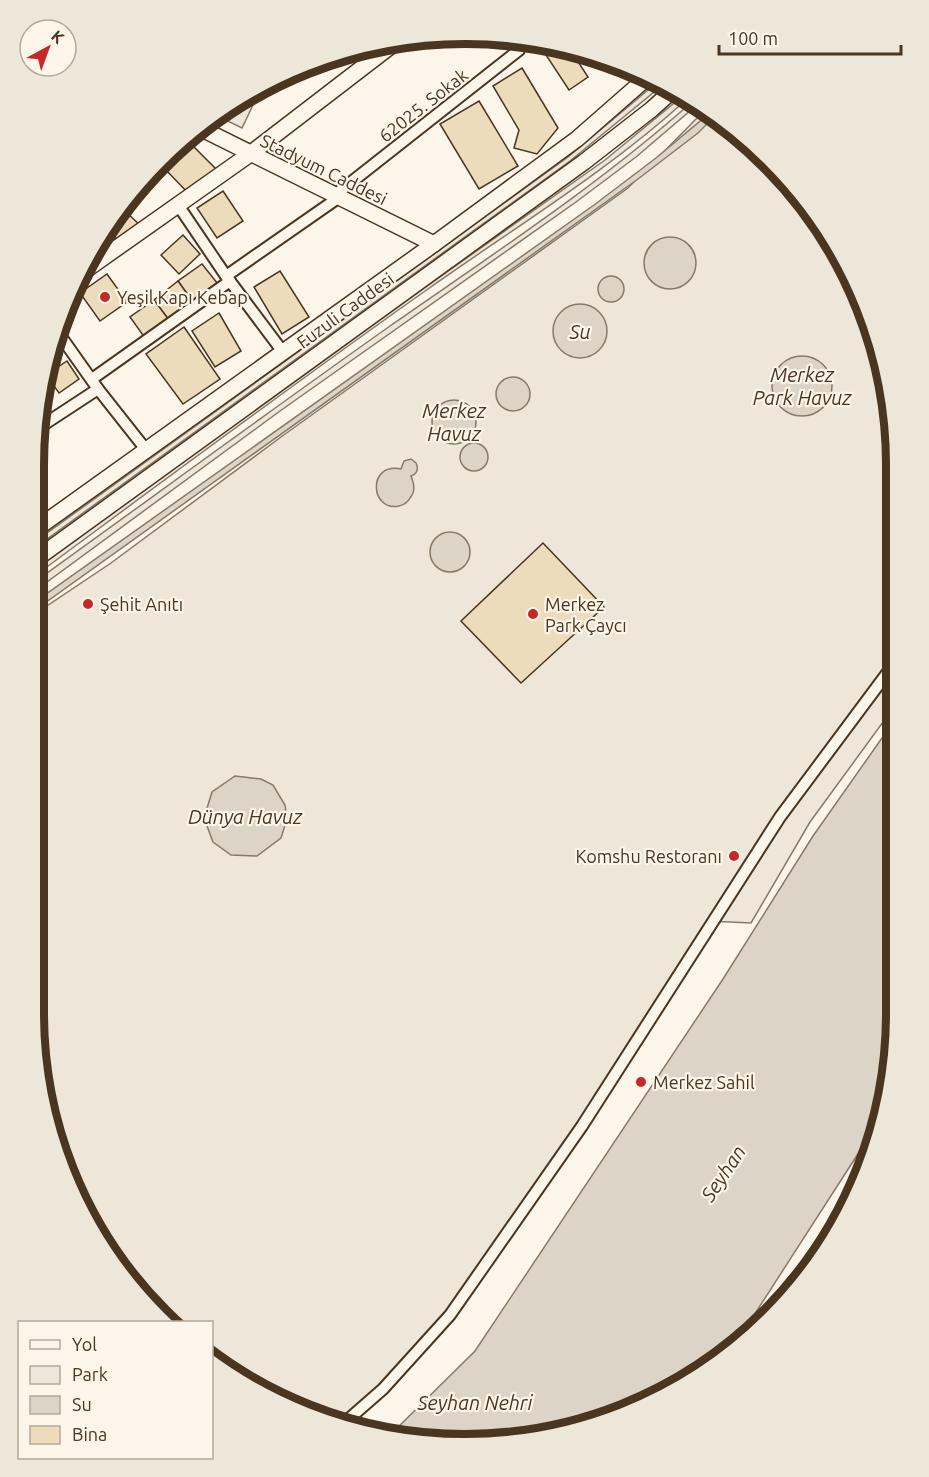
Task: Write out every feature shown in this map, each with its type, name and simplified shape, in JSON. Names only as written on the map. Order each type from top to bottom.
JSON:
[{"type":"main road","points":[[95,263],[250,154],[383,52]]},
{"type":"main road","name":"Fuzuli Caddesi","points":[[44,523],[577,139],[641,83]]},
{"type":"main road","name":"Fuzuli Caddesi","points":[[44,553],[584,162],[652,110],[667,96]]},
{"type":"main road","name":"Stadyum Caddesi","points":[[206,131],[434,244]]},
{"type":"street","name":"62025. Sokak","points":[[338,198],[340,191],[519,50],[517,47]]},
{"type":"street","points":[[92,380],[338,198]]},
{"type":"street","points":[[178,206],[283,352]]},
{"type":"street","points":[[63,339],[98,389],[147,451]]},
{"type":"street","points":[[46,423],[98,389]]},
{"type":"street","points":[[351,1417],[383,1389],[450,1315],[582,1126],[780,817],[886,675]]},
{"type":"green space","points":[[651,87],[656,90],[570,161],[44,541],[44,535],[568,157]]},
{"type":"green space","points":[[256,99],[242,128],[224,119]]},
{"type":"green space","points":[[677,101],[681,104],[595,174],[329,359],[44,569],[44,563],[297,378],[605,160]]},
{"type":"green space","points":[[686,107],[691,110],[636,157],[576,202],[280,411],[44,584],[44,575],[345,358],[545,218]]},
{"type":"green space","points":[[700,115],[742,148],[781,187],[815,231],[842,278],[863,329],[871,356],[885,437],[886,718],[810,822],[751,923],[709,921],[582,1117],[445,1313],[379,1386],[344,1415],[278,1390],[213,1350],[213,1321],[179,1321],[167,1310],[130,1269],[114,1246],[87,1199],[66,1148],[52,1095],[44,1040],[44,608],[111,563],[281,437],[628,188]]},
{"type":"water","points":[[704,118],[709,122],[638,179],[44,604],[44,596],[594,205]]},
{"type":"water","points":[[665,237],[675,237],[689,244],[696,263],[689,282],[675,289],[665,289],[655,285],[648,278],[644,268],[644,258],[648,248],[655,241]]},
{"type":"water","points":[[611,276],[620,280],[624,289],[620,298],[611,302],[602,298],[598,289],[602,280]]},
{"type":"water","name":"Su","points":[[575,304],[585,304],[595,308],[603,316],[607,331],[603,346],[595,354],[585,358],[575,358],[565,354],[557,346],[553,336],[553,326],[557,316],[565,308]]},
{"type":"water","name":"Merkez Park Havuz","points":[[796,356],[808,356],[819,361],[827,369],[832,386],[830,398],[819,411],[808,416],[796,416],[785,411],[777,403],[772,392],[772,380],[777,369],[785,361]]},
{"type":"water","points":[[513,377],[525,382],[530,394],[525,406],[513,411],[501,406],[496,394],[501,382]]},
{"type":"water","name":"Merkez Havuz","points":[[454,400],[470,406],[476,422],[470,438],[454,444],[438,438],[432,422],[438,406]]},
{"type":"water","points":[[474,443],[484,447],[488,457],[484,467],[474,471],[464,467],[460,457],[464,447]]},
{"type":"water","points":[[411,459],[417,467],[416,473],[411,476],[414,485],[413,493],[404,504],[389,506],[382,502],[378,495],[376,487],[378,479],[382,473],[390,469],[401,469],[404,461]]},
{"type":"water","points":[[450,532],[464,538],[470,552],[464,566],[450,572],[436,566],[430,552],[436,538]]},
{"type":"water","points":[[886,732],[885,1040],[871,1121],[864,1143],[750,1322],[721,1347],[675,1377],[651,1390],[600,1411],[547,1425],[492,1433],[437,1433],[397,1428],[475,1351],[723,979],[813,836]]},
{"type":"water","name":"Dünya Havuz","points":[[235,776],[261,779],[273,785],[285,805],[287,819],[281,838],[257,856],[231,855],[213,842],[204,818],[212,792]]},
{"type":"building","points":[[550,53],[576,59],[588,77],[569,90],[546,55]]},
{"type":"building","points":[[522,68],[558,128],[537,154],[514,148],[519,130],[493,86]]},
{"type":"building","points":[[479,101],[518,166],[479,189],[440,124]]},
{"type":"building","points":[[191,144],[218,171],[191,196],[166,168]]},
{"type":"building","points":[[223,191],[243,221],[217,238],[197,208]]},
{"type":"building","points":[[127,213],[142,227],[123,246],[112,234]]},
{"type":"building","points":[[183,235],[200,254],[179,274],[161,255]]},
{"type":"building","points":[[202,264],[218,284],[193,302],[178,281]]},
{"type":"building","points":[[280,271],[309,317],[282,334],[254,287]]},
{"type":"building","points":[[107,274],[127,302],[100,321],[81,293]]},
{"type":"building","points":[[178,281],[193,302],[169,320],[154,300]]},
{"type":"building","points":[[154,300],[169,320],[145,338],[130,317]]},
{"type":"building","points":[[219,313],[241,351],[215,367],[192,331]]},
{"type":"building","points":[[184,327],[220,379],[183,404],[146,354]]},
{"type":"building","points":[[67,361],[79,379],[59,393],[52,383],[55,369]]},
{"type":"building","name":"Merkez Park Çaycı","points":[[543,543],[604,607],[521,683],[461,621]]},
{"type":"place","name":"Yeşil Kapı Kebap","points":[[105,297]]},
{"type":"place","name":"Şehit Anıtı","points":[[88,604]]},
{"type":"place","name":"Merkez Park Çaycı","points":[[533,614]]},
{"type":"place","name":"Komshu Restoranı","points":[[734,856]]},
{"type":"place","name":"Merkez Sahil","points":[[641,1082]]},
{"type":"water label","name":"Seyhan","points":[[723,1173]]},
{"type":"water label","name":"Seyhan Nehri","points":[[475,1402]]}]
